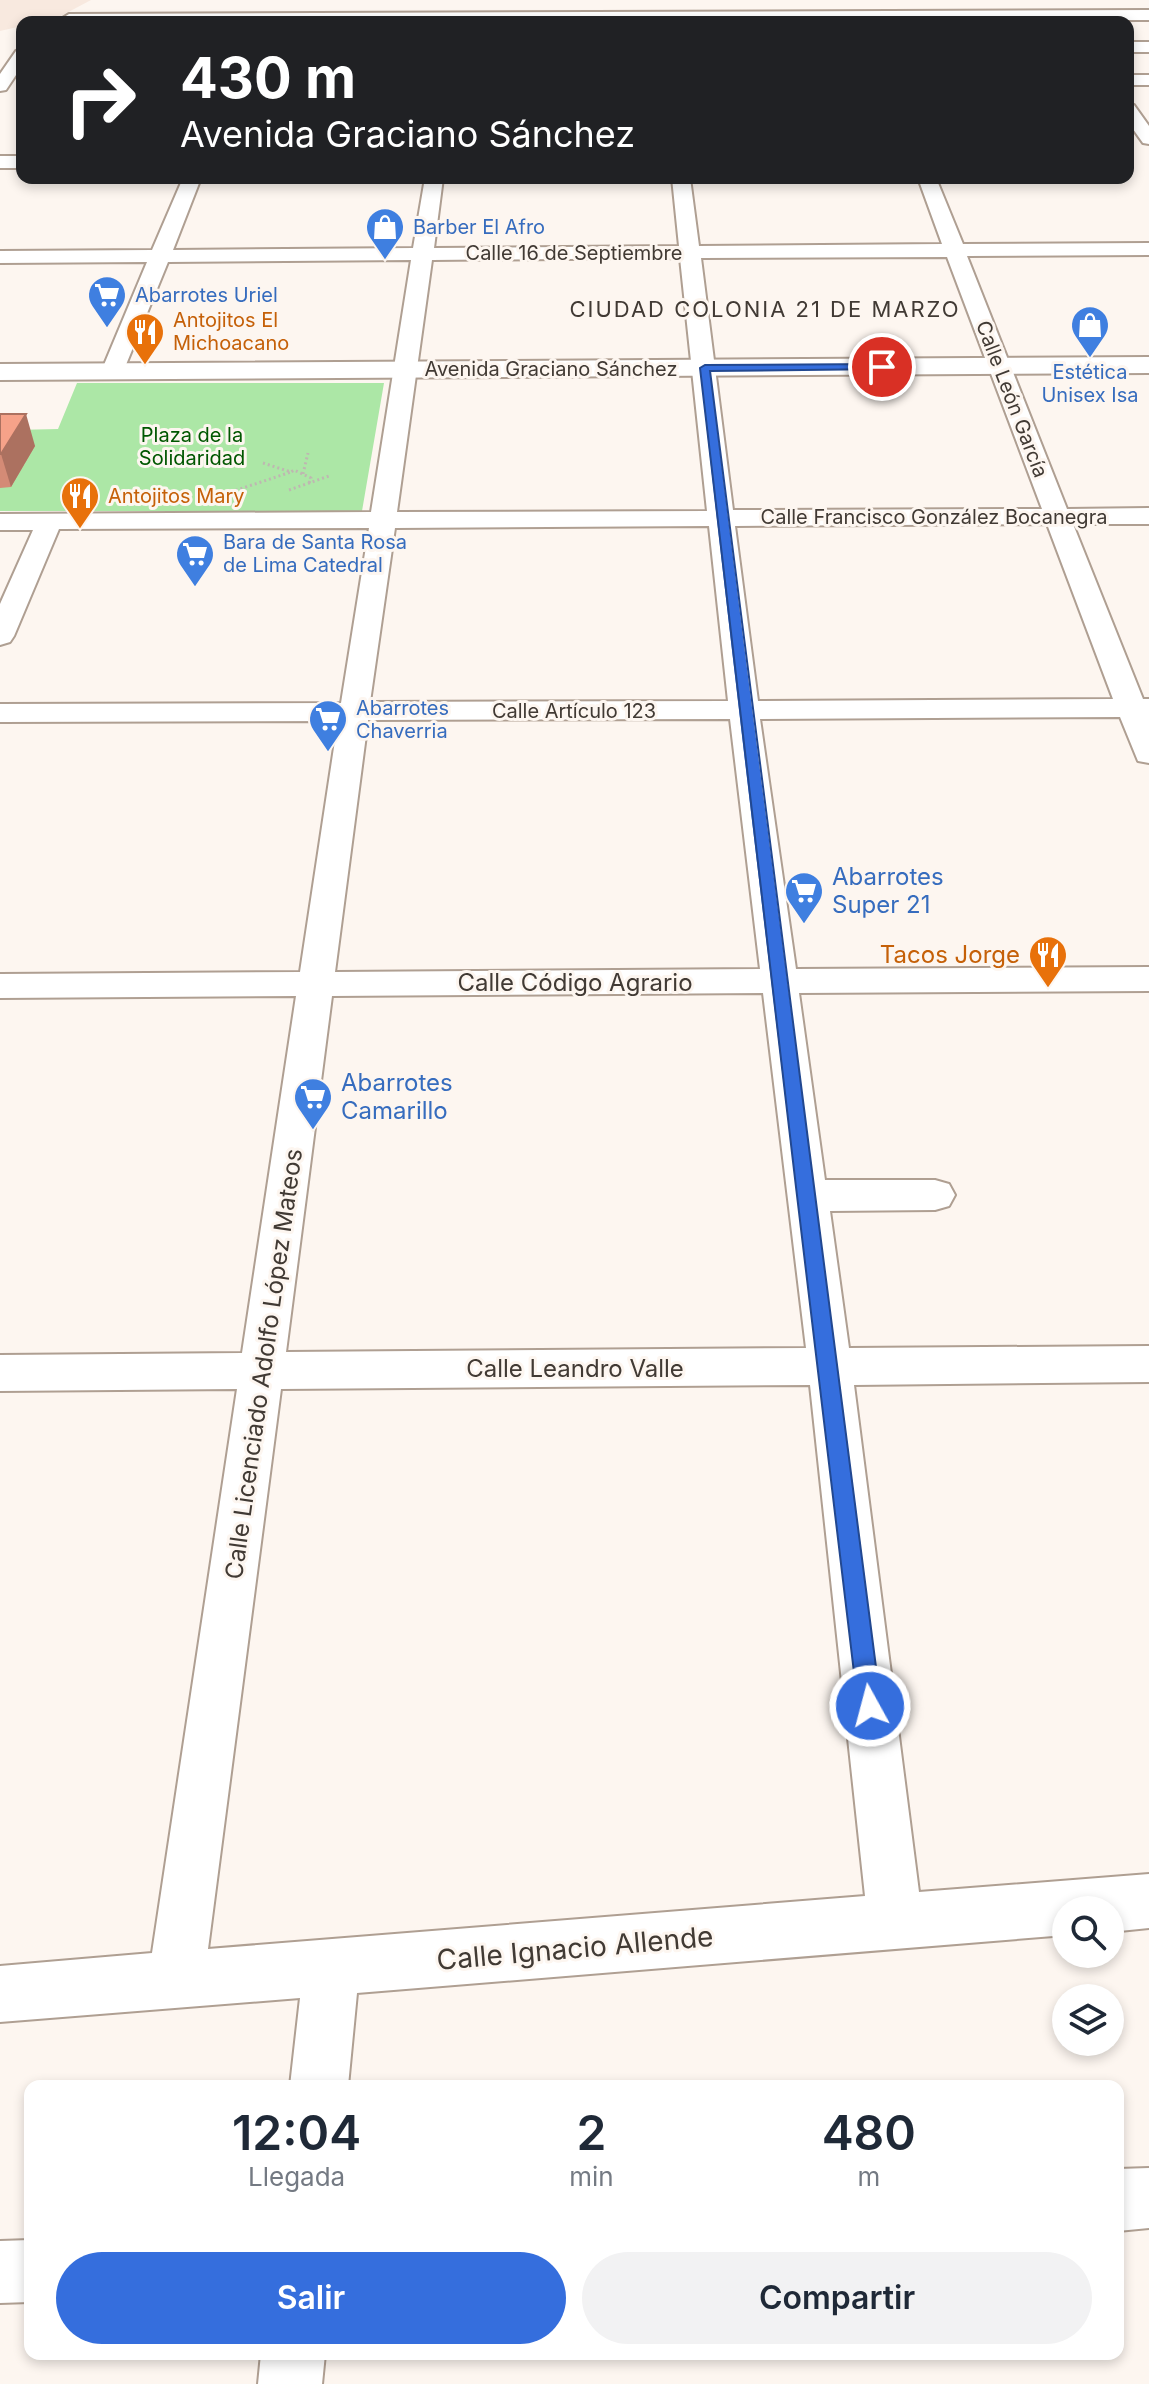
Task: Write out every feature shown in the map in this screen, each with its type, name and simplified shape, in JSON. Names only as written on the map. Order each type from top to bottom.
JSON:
[{"type":"street","points":[[74,16],[104,0]]},
{"type":"street","points":[[374,16],[459,13],[764,16]]},
{"type":"street","points":[[1128,16],[1149,15]]},
{"type":"street","points":[[1,84],[16,52]]},
{"type":"street","points":[[1134,118],[1149,139]]},
{"type":"street","points":[[112,372],[190,184]]},
{"type":"street","name":"Calle Licenciado Adolfo López Mateos","points":[[176,1979],[354,712],[433,184]]},
{"type":"street","points":[[682,184],[724,518],[744,710],[830,1367],[895,1922]]},
{"type":"street","name":"Calle León García","points":[[929,184],[1057,516],[1140,708],[1149,754]]},
{"type":"street","name":"Calle 16 de Septiembre","points":[[0,257],[1149,249]]},
{"type":"street","name":"Avenida Graciano Sánchez","points":[[0,372],[1149,365]]},
{"type":"street","name":"Calle Francisco González Bocanegra","points":[[0,522],[1149,516]]},
{"type":"street","points":[[0,636],[50,521]]},
{"type":"street","name":"Calle Artículo 123","points":[[0,713],[1140,708]]},
{"type":"street","name":"Calle Código Agrario","points":[[0,986],[1149,979]]},
{"type":"street","points":[[808,1196],[935,1195]]},
{"type":"street","name":"Calle Leandro Valle","points":[[0,1373],[1149,1364]]},
{"type":"street","name":"Calle Ignacio Allende","points":[[0,1994],[1149,1901]]},
{"type":"street","points":[[320,2080],[331,1968]]},
{"type":"street","points":[[1124,2200],[1149,2198]]},
{"type":"street","points":[[0,2272],[24,2271]]},
{"type":"street","points":[[290,2384],[292,2360]]},
{"type":"path","points":[[303,474],[308,453]]},
{"type":"path","points":[[263,463],[303,474],[311,478],[309,483]]},
{"type":"path","points":[[227,493],[291,472]]},
{"type":"path","points":[[275,486],[279,476]]},
{"type":"path","points":[[289,490],[329,476]]},
{"type":"shaded area","points":[[0,0],[91,0],[61,16],[16,16],[16,27],[0,31]]},
{"type":"green space","name":"Plaza de la Solidaridad","points":[[77,383],[384,383],[362,511],[0,511],[0,460],[14,430],[58,429]]},
{"type":"building","points":[[0,414],[26,414],[1,454],[0,454]]},
{"type":"place","name":"Barber El Afro","points":[[385,261]]},
{"type":"place","name":"Abarrotes Uriel","points":[[107,329]]},
{"type":"place","name":"Estética Unisex Isa","points":[[1090,359]]},
{"type":"place","name":"Antojitos El Michoacano","points":[[145,366]]},
{"type":"place","name":"Antojitos Mary","points":[[80,530]]},
{"type":"place","name":"Bara de Santa Rosa de Lima Catedral","points":[[195,588]]},
{"type":"place","name":"Abarrotes Chaverria","points":[[328,753]]},
{"type":"place","name":"Abarrotes Super 21","points":[[804,925]]},
{"type":"place","name":"Tacos Jorge","points":[[1048,989]]},
{"type":"place","name":"Abarrotes Camarillo","points":[[313,1131]]},
{"type":"district","name":"CIUDAD COLONIA 21 DE MARZO","points":[[765,309]]},
{"type":"route","points":[[870,1706],[782,982],[744,710],[705,368],[882,367]]}]
